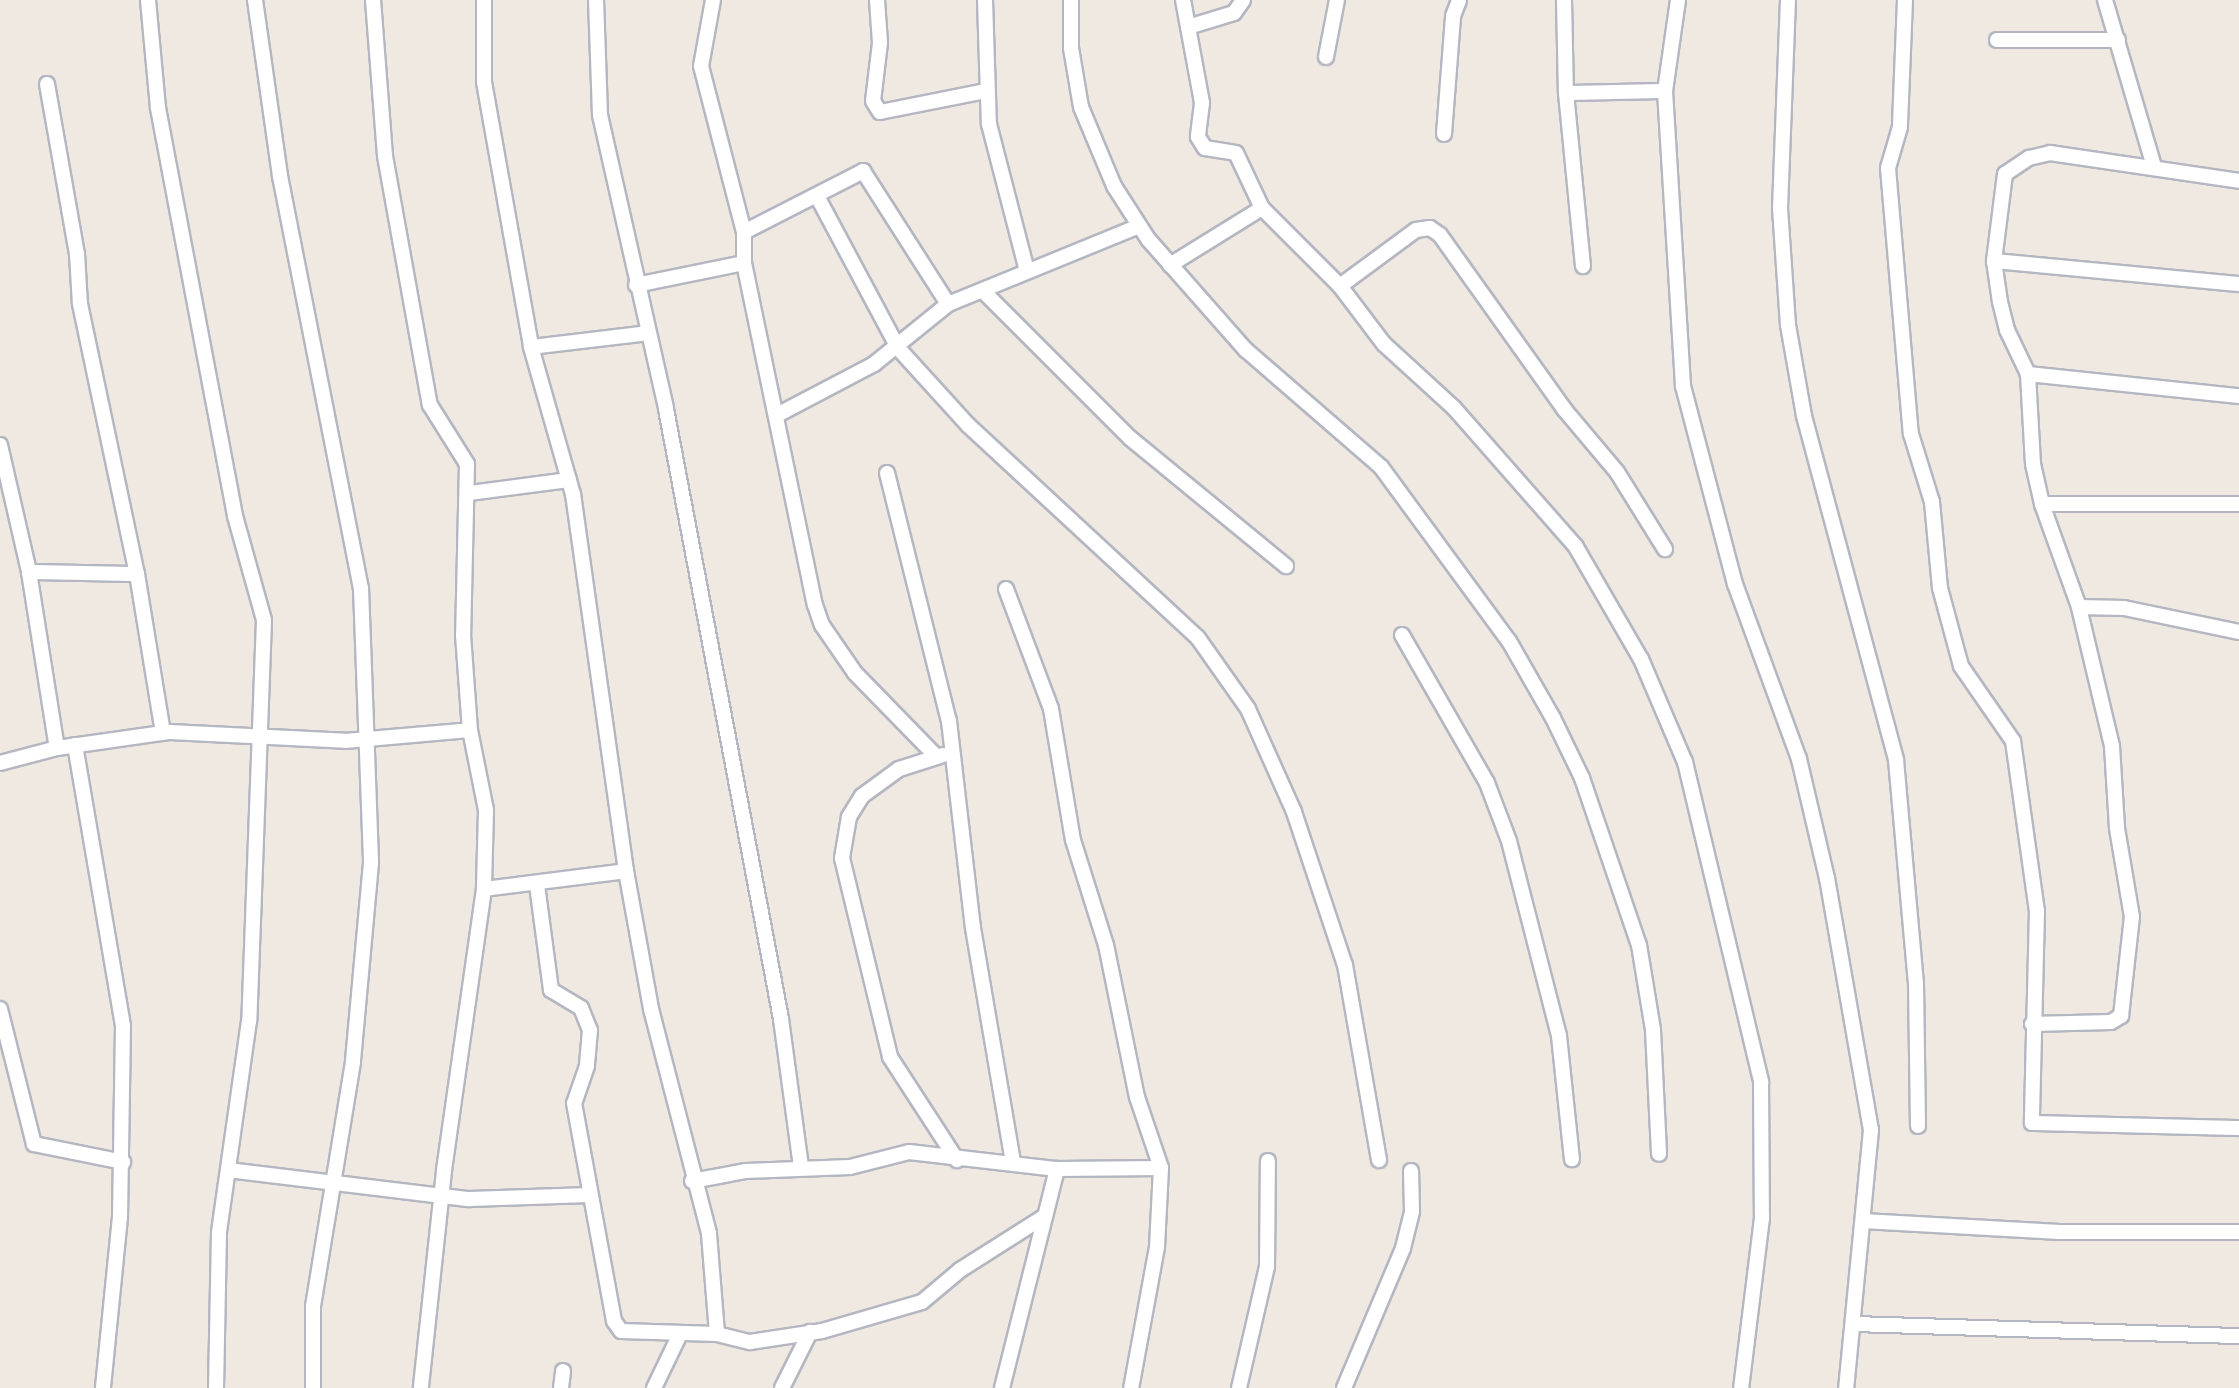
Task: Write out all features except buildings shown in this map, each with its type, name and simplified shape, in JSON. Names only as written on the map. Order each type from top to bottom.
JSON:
[{"type":"street","points":[[148,0],[158,108],[235,516],[244,535],[264,620],[256,737],[249,1021],[219,1233],[216,1388]]},
{"type":"street","points":[[255,0],[280,176],[361,588],[371,863],[353,1062],[313,1307],[313,1388]]},
{"type":"street","points":[[373,0],[385,156],[430,405],[462,448],[470,493],[463,635],[470,730],[486,810],[484,889],[441,1197],[421,1388]]},
{"type":"street","points":[[484,0],[484,82],[531,347],[569,480],[600,661],[626,871],[651,1009],[713,1257],[717,1334]]},
{"type":"street","points":[[596,0],[600,115],[648,333],[781,1019],[801,1166]]},
{"type":"street","points":[[713,0],[701,66],[744,232],[744,263],[822,625],[890,713],[936,756]]},
{"type":"street","points":[[877,0],[880,43],[873,101],[880,112],[985,91]]},
{"type":"street","points":[[985,0],[985,91],[1027,271]]},
{"type":"street","points":[[1071,0],[1071,48],[1081,107],[1114,186],[1139,226],[1246,350],[1381,467],[1509,641],[1553,718],[1582,778],[1642,958],[1658,1091],[1659,1154]]},
{"type":"street","points":[[1183,0],[1202,103],[1198,137],[1209,151],[1227,148],[1236,153],[1262,208],[1340,286],[1384,344],[1454,408],[1576,547],[1641,659],[1685,762],[1761,1082],[1762,1218],[1741,1388]]},
{"type":"street","points":[[1188,27],[1234,13],[1243,0]]},
{"type":"street","points":[[1326,57],[1337,0]]},
{"type":"street","points":[[1444,134],[1453,16],[1459,0]]},
{"type":"street","points":[[1564,0],[1566,93],[1583,266]]},
{"type":"street","points":[[1678,0],[1665,91],[1674,259],[1682,306],[1683,386],[1735,584],[1799,759],[1827,878],[1871,1130],[1846,1388]]},
{"type":"street","points":[[1788,0],[1780,208],[1788,325],[1804,416],[1896,760],[1916,983],[1918,1126]]},
{"type":"street","points":[[1905,0],[1900,127],[1888,168],[1911,434],[1932,502],[1940,588],[1961,666],[2013,741],[2037,911],[2032,1123],[2239,1128]]},
{"type":"street","points":[[2105,0],[2154,166]]},
{"type":"street","points":[[1997,40],[2118,40]]},
{"type":"street","points":[[47,84],[77,254],[80,304],[137,574],[163,733]]},
{"type":"street","points":[[1566,93],[1665,91]]},
{"type":"street","points":[[2032,1024],[2111,1022],[2121,1016],[2132,917],[2117,828],[2112,746],[2079,607],[2042,504],[2033,464],[2028,374],[2007,330],[1994,261],[2005,174],[2029,158],[2050,153],[2239,181]]},
{"type":"street","points":[[744,232],[863,171],[891,221],[948,304]]},
{"type":"street","points":[[817,196],[898,348],[968,425],[1198,638],[1248,709],[1294,812],[1345,965],[1379,1160]]},
{"type":"street","points":[[1170,265],[1262,208]]},
{"type":"street","points":[[777,415],[835,388],[898,348],[948,304],[1139,226]]},
{"type":"street","points":[[1340,286],[1416,230],[1430,228],[1440,235],[1564,409],[1617,472],[1665,549]]},
{"type":"street","points":[[1994,261],[2239,284]]},
{"type":"street","points":[[636,285],[744,263]]},
{"type":"street","points":[[983,291],[1130,438],[1286,566]]},
{"type":"street","points":[[531,347],[648,333]]},
{"type":"street","points":[[2028,374],[2239,396]]},
{"type":"street","points":[[0,445],[29,572],[57,748]]},
{"type":"street","points":[[887,473],[923,604],[952,753],[973,928],[1013,1163]]},
{"type":"street","points":[[470,493],[569,480]]},
{"type":"street","points":[[2042,504],[2239,504]]},
{"type":"street","points":[[29,572],[137,574]]},
{"type":"street","points":[[1006,589],[1051,709],[1079,867],[1106,945],[1137,1097],[1161,1168],[1157,1247],[1131,1388]]},
{"type":"street","points":[[2079,607],[2124,608],[2239,632]]},
{"type":"street","points":[[1402,635],[1487,783],[1509,841],[1559,1036],[1572,1159]]},
{"type":"street","points":[[0,763],[57,748],[163,733],[366,741],[470,730]]},
{"type":"street","points":[[75,745],[123,1026],[123,1162],[103,1388]]},
{"type":"street","points":[[952,753],[899,769],[862,796],[849,817],[842,858],[890,1057],[957,1160]]},
{"type":"street","points":[[484,889],[537,885],[626,871]]},
{"type":"street","points":[[537,885],[551,990],[581,1008],[590,1030],[587,1066],[574,1103],[614,1321],[629,1334],[717,1334],[750,1342],[810,1332],[922,1302],[960,1270],[1045,1216]]},
{"type":"street","points":[[0,1009],[34,1144],[123,1162]]},
{"type":"street","points":[[692,1181],[801,1166],[850,1167],[909,1152],[957,1160],[1057,1169],[1161,1168]]},
{"type":"street","points":[[1239,1388],[1267,1267],[1268,1161]]},
{"type":"street","points":[[1002,1388],[1057,1169]]},
{"type":"street","points":[[228,1170],[441,1197],[590,1195]]},
{"type":"street","points":[[1344,1388],[1403,1248],[1412,1211],[1411,1171]]},
{"type":"street","points":[[1863,1221],[2060,1232],[2239,1232]]},
{"type":"street","points":[[1854,1324],[2239,1336]]},
{"type":"street","points":[[782,1388],[810,1332]]},
{"type":"street","points":[[654,1388],[680,1334]]},
{"type":"street","points":[[561,1388],[563,1371]]}]
